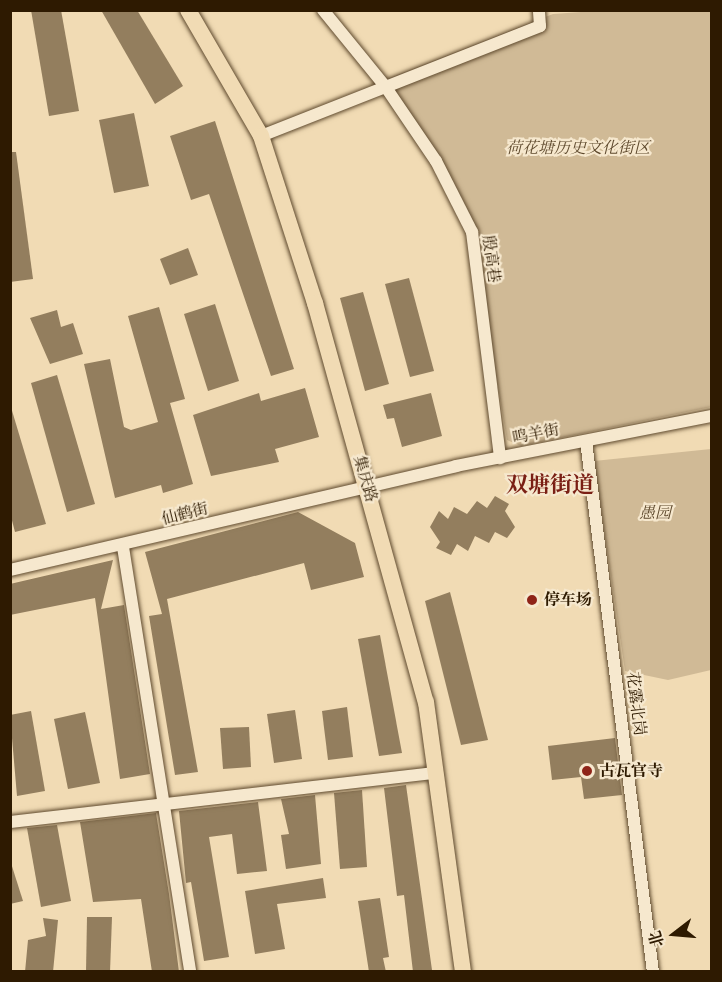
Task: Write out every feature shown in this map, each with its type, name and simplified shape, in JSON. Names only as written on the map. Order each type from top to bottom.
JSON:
[{"type":"main road","name":"集庆路","points":[[188,10],[261,136],[367,486],[426,702],[463,972]]},
{"type":"street","points":[[261,136],[540,26],[539,10]]},
{"type":"street","name":"殷高巷","points":[[325,11],[385,86],[436,161],[472,232],[501,458]]},
{"type":"street","name":"鸣羊街","points":[[367,486],[711,416]]},
{"type":"street","name":"花露北岗","points":[[586,441],[653,972]]},
{"type":"street","name":"仙鹤街","points":[[10,570],[123,546],[367,486]]},
{"type":"street","points":[[123,546],[190,972]]},
{"type":"street","points":[[10,822],[162,802],[435,773]]},
{"type":"green space","name":"荷花塘历史文化街区","points":[[609,10],[711,11],[711,407],[521,446],[507,440],[472,232],[389,78],[553,14]]},
{"type":"green space","name":"愚园","points":[[711,449],[711,670],[668,680],[625,671],[594,461]]},
{"type":"building","points":[[31,10],[61,10],[79,111],[49,116]]},
{"type":"building","points":[[101,10],[137,10],[183,86],[155,104]]},
{"type":"building","points":[[134,113],[149,186],[114,193],[99,120]]},
{"type":"building","points":[[215,121],[294,369],[271,376],[209,194],[191,200],[170,136]]},
{"type":"building","points":[[10,152],[16,152],[33,279],[10,282]]},
{"type":"building","points":[[188,248],[198,275],[170,285],[160,259]]},
{"type":"building","points":[[409,278],[434,371],[410,377],[385,284]]},
{"type":"building","points":[[363,292],[389,384],[365,391],[340,298]]},
{"type":"building","points":[[215,304],[239,381],[208,391],[184,314]]},
{"type":"building","points":[[159,307],[185,399],[170,403],[193,484],[163,493],[161,485],[115,498],[84,364],[110,359],[124,427],[131,430],[158,422],[128,316]]},
{"type":"building","points":[[57,310],[61,327],[73,323],[83,354],[50,364],[30,318]]},
{"type":"building","points":[[57,375],[95,504],[67,512],[31,383]]},
{"type":"building","points":[[305,388],[319,437],[275,449],[279,462],[211,476],[193,415],[259,393],[261,401]]},
{"type":"building","points":[[431,393],[442,436],[402,447],[394,418],[387,419],[383,405]]},
{"type":"building","points":[[10,404],[46,524],[15,532],[10,513]]},
{"type":"building","points":[[495,496],[509,504],[505,511],[515,527],[507,538],[495,532],[489,543],[475,536],[468,551],[457,544],[451,555],[436,548],[440,542],[430,527],[439,511],[448,519],[454,507],[467,514],[477,501],[487,508]]},
{"type":"building","points":[[298,512],[355,543],[364,577],[311,590],[304,563],[167,599],[198,772],[175,775],[149,616],[162,614],[145,552]]},
{"type":"building","points":[[113,560],[101,609],[124,605],[150,774],[120,779],[95,598],[10,615],[10,584]]},
{"type":"building","points":[[450,592],[488,740],[461,745],[425,601]]},
{"type":"building","points":[[380,635],[402,753],[379,756],[358,639]]},
{"type":"building","points":[[347,707],[353,757],[328,760],[322,711]]},
{"type":"building","points":[[295,710],[302,759],[274,763],[267,714]]},
{"type":"building","points":[[31,711],[45,791],[17,796],[10,715]]},
{"type":"building","points":[[85,712],[100,783],[68,789],[54,719]]},
{"type":"building","points":[[249,727],[251,767],[223,769],[220,728]]},
{"type":"building","name":"古瓦官寺","points":[[615,738],[622,795],[584,799],[581,777],[552,780],[548,746]]},
{"type":"building","points":[[406,785],[432,970],[418,972],[413,972],[404,895],[397,896],[384,788]]},
{"type":"building","points":[[362,790],[367,867],[340,869],[334,793]]},
{"type":"building","points":[[315,795],[321,864],[286,869],[281,835],[289,834],[281,799]]},
{"type":"building","points":[[258,802],[267,871],[237,874],[232,834],[209,837],[229,957],[204,961],[191,882],[186,883],[179,811]]},
{"type":"building","points":[[156,813],[179,972],[152,972],[141,899],[93,902],[80,822]]},
{"type":"building","points":[[57,825],[71,901],[41,907],[27,828]]},
{"type":"building","points":[[10,860],[23,901],[10,904]]},
{"type":"building","points":[[323,878],[326,898],[277,904],[285,949],[255,954],[245,891]]},
{"type":"building","points":[[380,898],[389,957],[383,958],[386,972],[369,972],[358,901]]},
{"type":"building","points":[[87,917],[112,917],[110,972],[86,972]]},
{"type":"building","points":[[43,918],[58,920],[53,972],[25,972],[28,940],[46,936]]},
{"type":"place","name":"停车场","points":[[532,600]]},
{"type":"place","name":"古瓦官寺","points":[[587,771]]},
{"type":"district","name":"双塘街道","points":[[550,486]]}]
